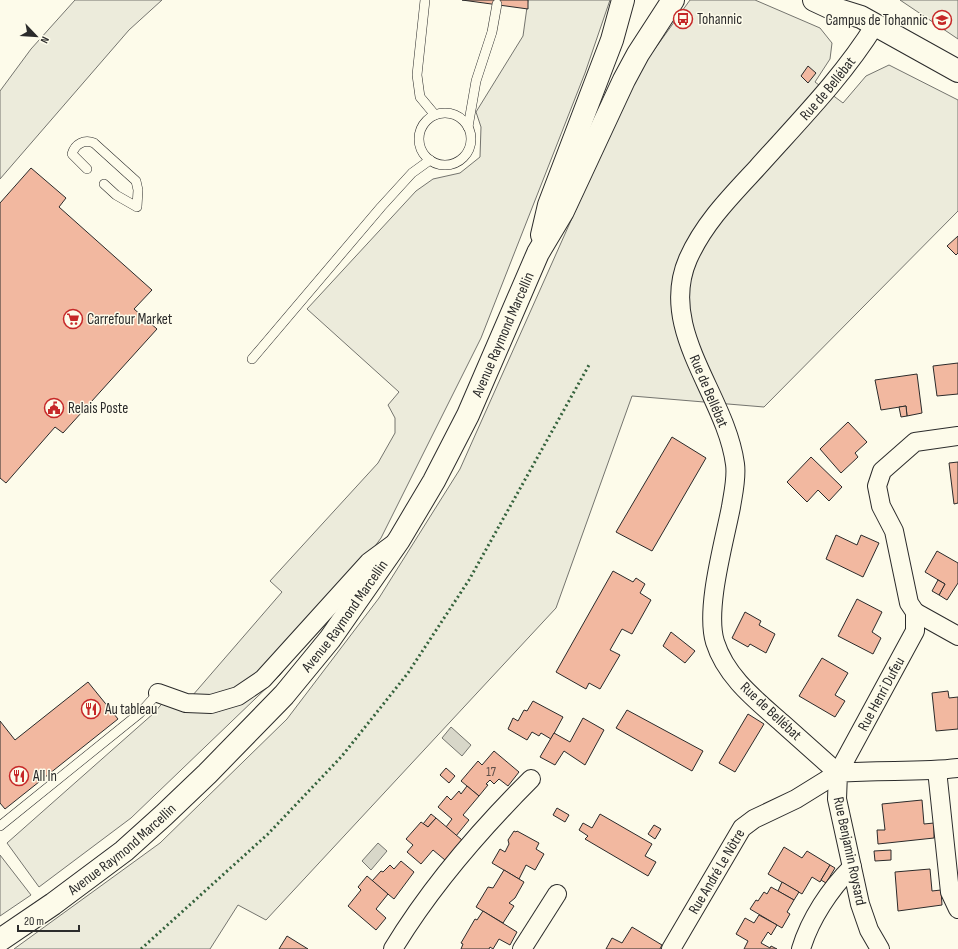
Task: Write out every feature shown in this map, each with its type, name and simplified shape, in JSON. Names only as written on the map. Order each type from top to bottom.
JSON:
[{"type":"main road","name":"Avenue Raymond Marcellin","points":[[538,253],[549,205],[612,40],[623,0]]},
{"type":"main road","name":"Avenue Raymond Marcellin","points":[[0,940],[53,904],[124,851],[164,815],[208,774],[284,695],[330,639],[399,540],[434,481],[468,415],[538,253],[563,211],[627,74],[673,0]]},
{"type":"main road","points":[[814,0],[868,21],[958,71]]},
{"type":"main road","points":[[848,0],[868,21]]},
{"type":"street","name":"Rue de Bellébat","points":[[838,773],[749,694],[728,668],[715,641],[712,622],[713,601],[735,481],[735,464],[728,436],[684,329],[679,293],[682,275],[688,259],[706,225],[832,84],[859,51],[868,21]]},
{"type":"street","name":"Rue Henri Dufeu","points":[[838,773],[915,631],[915,612],[909,603],[894,531],[881,506],[878,486],[882,471],[915,442],[958,436]]},
{"type":"street","points":[[158,693],[186,703],[211,704],[238,696],[264,679],[369,562],[399,540]]},
{"type":"street","points":[[915,612],[958,636]]},
{"type":"street","points":[[838,773],[864,770],[937,770],[958,768]]},
{"type":"street","points":[[937,770],[950,892],[958,909]]},
{"type":"street","name":"Rue Benjamin Roysard","points":[[838,773],[837,799],[860,904],[868,930],[880,949]]},
{"type":"street","name":"Rue André Le Nôtre","points":[[671,949],[742,828],[754,818],[796,799],[838,773]]},
{"type":"street","points":[[393,949],[412,917],[446,872],[492,817],[531,779]]},
{"type":"street","points":[[801,949],[812,920],[842,876],[852,867]]},
{"type":"street","points":[[522,949],[557,894]]},
{"type":"lane","points":[[425,0],[417,75],[420,97],[435,115]]},
{"type":"lane","points":[[468,127],[476,81],[492,32],[497,4]]},
{"type":"lane","points":[[448,113],[459,117],[468,127],[471,136],[470,146],[466,155],[458,161],[449,164],[439,164],[430,160],[423,153],[419,136],[422,127],[427,120],[435,115],[448,113]]},
{"type":"lane","points":[[87,169],[72,154],[82,142],[88,140],[94,143],[136,181],[138,190],[137,207],[116,195],[104,184]]},
{"type":"lane","points":[[252,359],[381,207],[412,173],[430,160]]},
{"type":"lane","points":[[0,826],[140,713],[158,693]]},
{"type":"shaded area","points":[[75,0],[162,0],[129,30],[0,179],[0,91],[31,49]]},
{"type":"shaded area","points":[[528,0],[610,0],[585,73],[481,338],[381,538],[280,675],[131,818],[39,887],[7,843],[154,713],[172,692],[186,703],[282,592],[270,581],[378,463],[395,433],[395,418],[388,405],[399,392],[307,309],[416,191],[433,179],[460,173],[480,157],[481,127],[476,112],[523,36]]},
{"type":"shaded area","points":[[690,0],[755,0],[820,28],[832,43],[830,59],[815,82],[843,103],[866,76],[889,65],[958,100],[958,211],[764,407],[632,396],[556,608],[266,920],[238,905],[210,949],[14,949],[160,843],[287,719],[379,598],[460,469],[636,75]]},
{"type":"shaded area","name":"Campus de Tohannic","points":[[900,0],[958,0],[958,39]]},
{"type":"shaded area","points":[[451,727],[471,745],[462,756],[442,738]]},
{"type":"shaded area","points":[[378,843],[387,851],[371,870],[362,861]]},
{"type":"shaded area","points":[[0,855],[31,895],[0,916]]},
{"type":"building","points":[[462,0],[528,0],[528,9]]},
{"type":"building","points":[[808,66],[816,73],[808,83],[801,76]]},
{"type":"building","name":"Carrefour Market","points":[[31,168],[66,198],[59,207],[152,290],[134,309],[157,329],[63,433],[55,427],[6,483],[0,478],[0,203]]},
{"type":"building","points":[[958,236],[958,253],[956,255],[947,246]]},
{"type":"building","points":[[958,363],[958,394],[937,396],[933,366]]},
{"type":"building","points":[[917,374],[922,413],[907,416],[906,406],[881,410],[875,380]]},
{"type":"building","points":[[906,406],[907,416],[901,417],[899,407]]},
{"type":"building","points":[[848,422],[867,442],[855,453],[858,457],[841,473],[820,449]]},
{"type":"building","points":[[672,437],[706,458],[652,551],[616,532]]},
{"type":"building","points":[[811,457],[842,487],[829,501],[818,490],[807,502],[787,482]]},
{"type":"building","points":[[958,462],[958,503],[954,504],[949,463]]},
{"type":"building","points":[[836,535],[857,545],[861,535],[879,543],[863,577],[826,559]]},
{"type":"building","points":[[937,551],[958,563],[958,583],[947,600],[939,595],[945,584],[925,572]]},
{"type":"building","points":[[613,571],[633,582],[636,578],[645,584],[640,593],[651,600],[632,634],[622,629],[610,650],[620,655],[600,689],[589,683],[586,689],[556,672]]},
{"type":"building","points":[[938,580],[945,584],[939,595],[932,591]]},
{"type":"building","points":[[857,599],[882,612],[872,632],[881,638],[873,654],[838,636]]},
{"type":"building","points":[[745,612],[761,621],[759,625],[775,634],[766,653],[750,644],[748,647],[732,638]]},
{"type":"building","points":[[671,632],[695,651],[685,663],[663,646]]},
{"type":"building","points":[[822,658],[848,673],[835,695],[845,701],[835,717],[799,696]]},
{"type":"building","points":[[88,682],[118,719],[5,809],[0,803],[0,721],[15,740]]},
{"type":"building","points":[[948,691],[949,698],[958,697],[958,729],[936,731],[932,693]]},
{"type":"building","points":[[533,701],[563,717],[551,739],[541,733],[539,736],[532,732],[527,740],[508,729],[513,718],[518,721],[524,710],[527,711]]},
{"type":"building","points":[[627,710],[703,751],[692,771],[616,728]]},
{"type":"building","points":[[748,714],[764,724],[735,772],[719,763]]},
{"type":"building","points":[[583,718],[604,730],[585,765],[564,751],[555,765],[540,757],[554,733],[570,742]]},
{"type":"building","points":[[494,751],[519,772],[508,786],[499,779],[494,784],[490,780],[479,796],[461,781],[478,761],[482,765]]},
{"type":"building","points":[[446,768],[455,776],[449,783],[440,775]]},
{"type":"building","points":[[467,786],[479,796],[463,815],[469,820],[456,836],[446,827],[452,819],[438,807],[447,796],[451,800],[459,791],[461,794]]},
{"type":"building","points":[[922,800],[924,824],[934,823],[934,838],[878,844],[877,830],[885,830],[882,804]]},
{"type":"building","points":[[557,808],[569,815],[565,822],[553,815]]},
{"type":"building","points":[[431,814],[436,818],[428,827],[423,824]]},
{"type":"building","points":[[600,814],[652,844],[645,856],[656,862],[648,876],[585,839],[588,836],[579,830],[583,823],[592,828]]},
{"type":"building","points":[[436,818],[462,840],[445,860],[433,850],[421,864],[407,852],[413,845],[406,839],[421,822],[428,827]]},
{"type":"building","points":[[654,825],[661,829],[655,839],[648,834]]},
{"type":"building","points":[[514,831],[517,831],[539,843],[536,849],[544,854],[535,870],[526,865],[519,879],[492,863],[500,849],[505,852],[509,844],[508,840]]},
{"type":"building","points":[[784,847],[802,858],[807,851],[830,865],[820,882],[812,877],[802,894],[768,874]]},
{"type":"building","points":[[891,850],[891,860],[875,861],[874,851]]},
{"type":"building","points":[[401,861],[414,872],[394,899],[372,881],[381,871],[383,872],[390,865],[394,869]]},
{"type":"building","points":[[830,865],[835,868],[826,883],[821,880]]},
{"type":"building","points":[[930,869],[932,891],[941,890],[942,905],[898,911],[895,872]]},
{"type":"building","points":[[504,870],[524,882],[515,898],[509,903],[514,906],[503,923],[476,907],[488,887],[493,888]]},
{"type":"building","points":[[367,876],[388,894],[376,909],[386,918],[376,930],[348,906],[361,890],[358,887]]},
{"type":"building","points":[[782,882],[799,892],[794,900],[778,891]]},
{"type":"building","points":[[771,887],[794,900],[787,912],[790,914],[782,928],[750,909],[764,892],[767,894]]},
{"type":"building","points":[[483,911],[517,932],[510,945],[499,939],[493,949],[490,947],[489,949],[461,949],[463,944],[461,943],[475,919],[477,920]]},
{"type":"building","points":[[759,915],[777,925],[771,935],[768,932],[761,943],[770,948],[771,946],[777,949],[744,949],[748,941],[736,934],[745,918],[754,923]]},
{"type":"building","points":[[632,927],[662,945],[660,949],[606,949],[612,938],[622,943]]},
{"type":"building","points":[[287,936],[308,949],[279,949]]},
{"type":"hedge","points":[[141,949],[268,834],[342,756],[408,673],[469,580],[589,365]]},
{"type":"place","name":"Tohannic","points":[[683,19]]},
{"type":"place","name":"Campus de Tohannic","points":[[942,20]]},
{"type":"place","name":"Carrefour Market","points":[[73,319]]},
{"type":"place","name":"Relais Poste","points":[[54,408]]},
{"type":"place","name":"Au tableau","points":[[91,709]]},
{"type":"place","name":"All In","points":[[19,776]]}]
